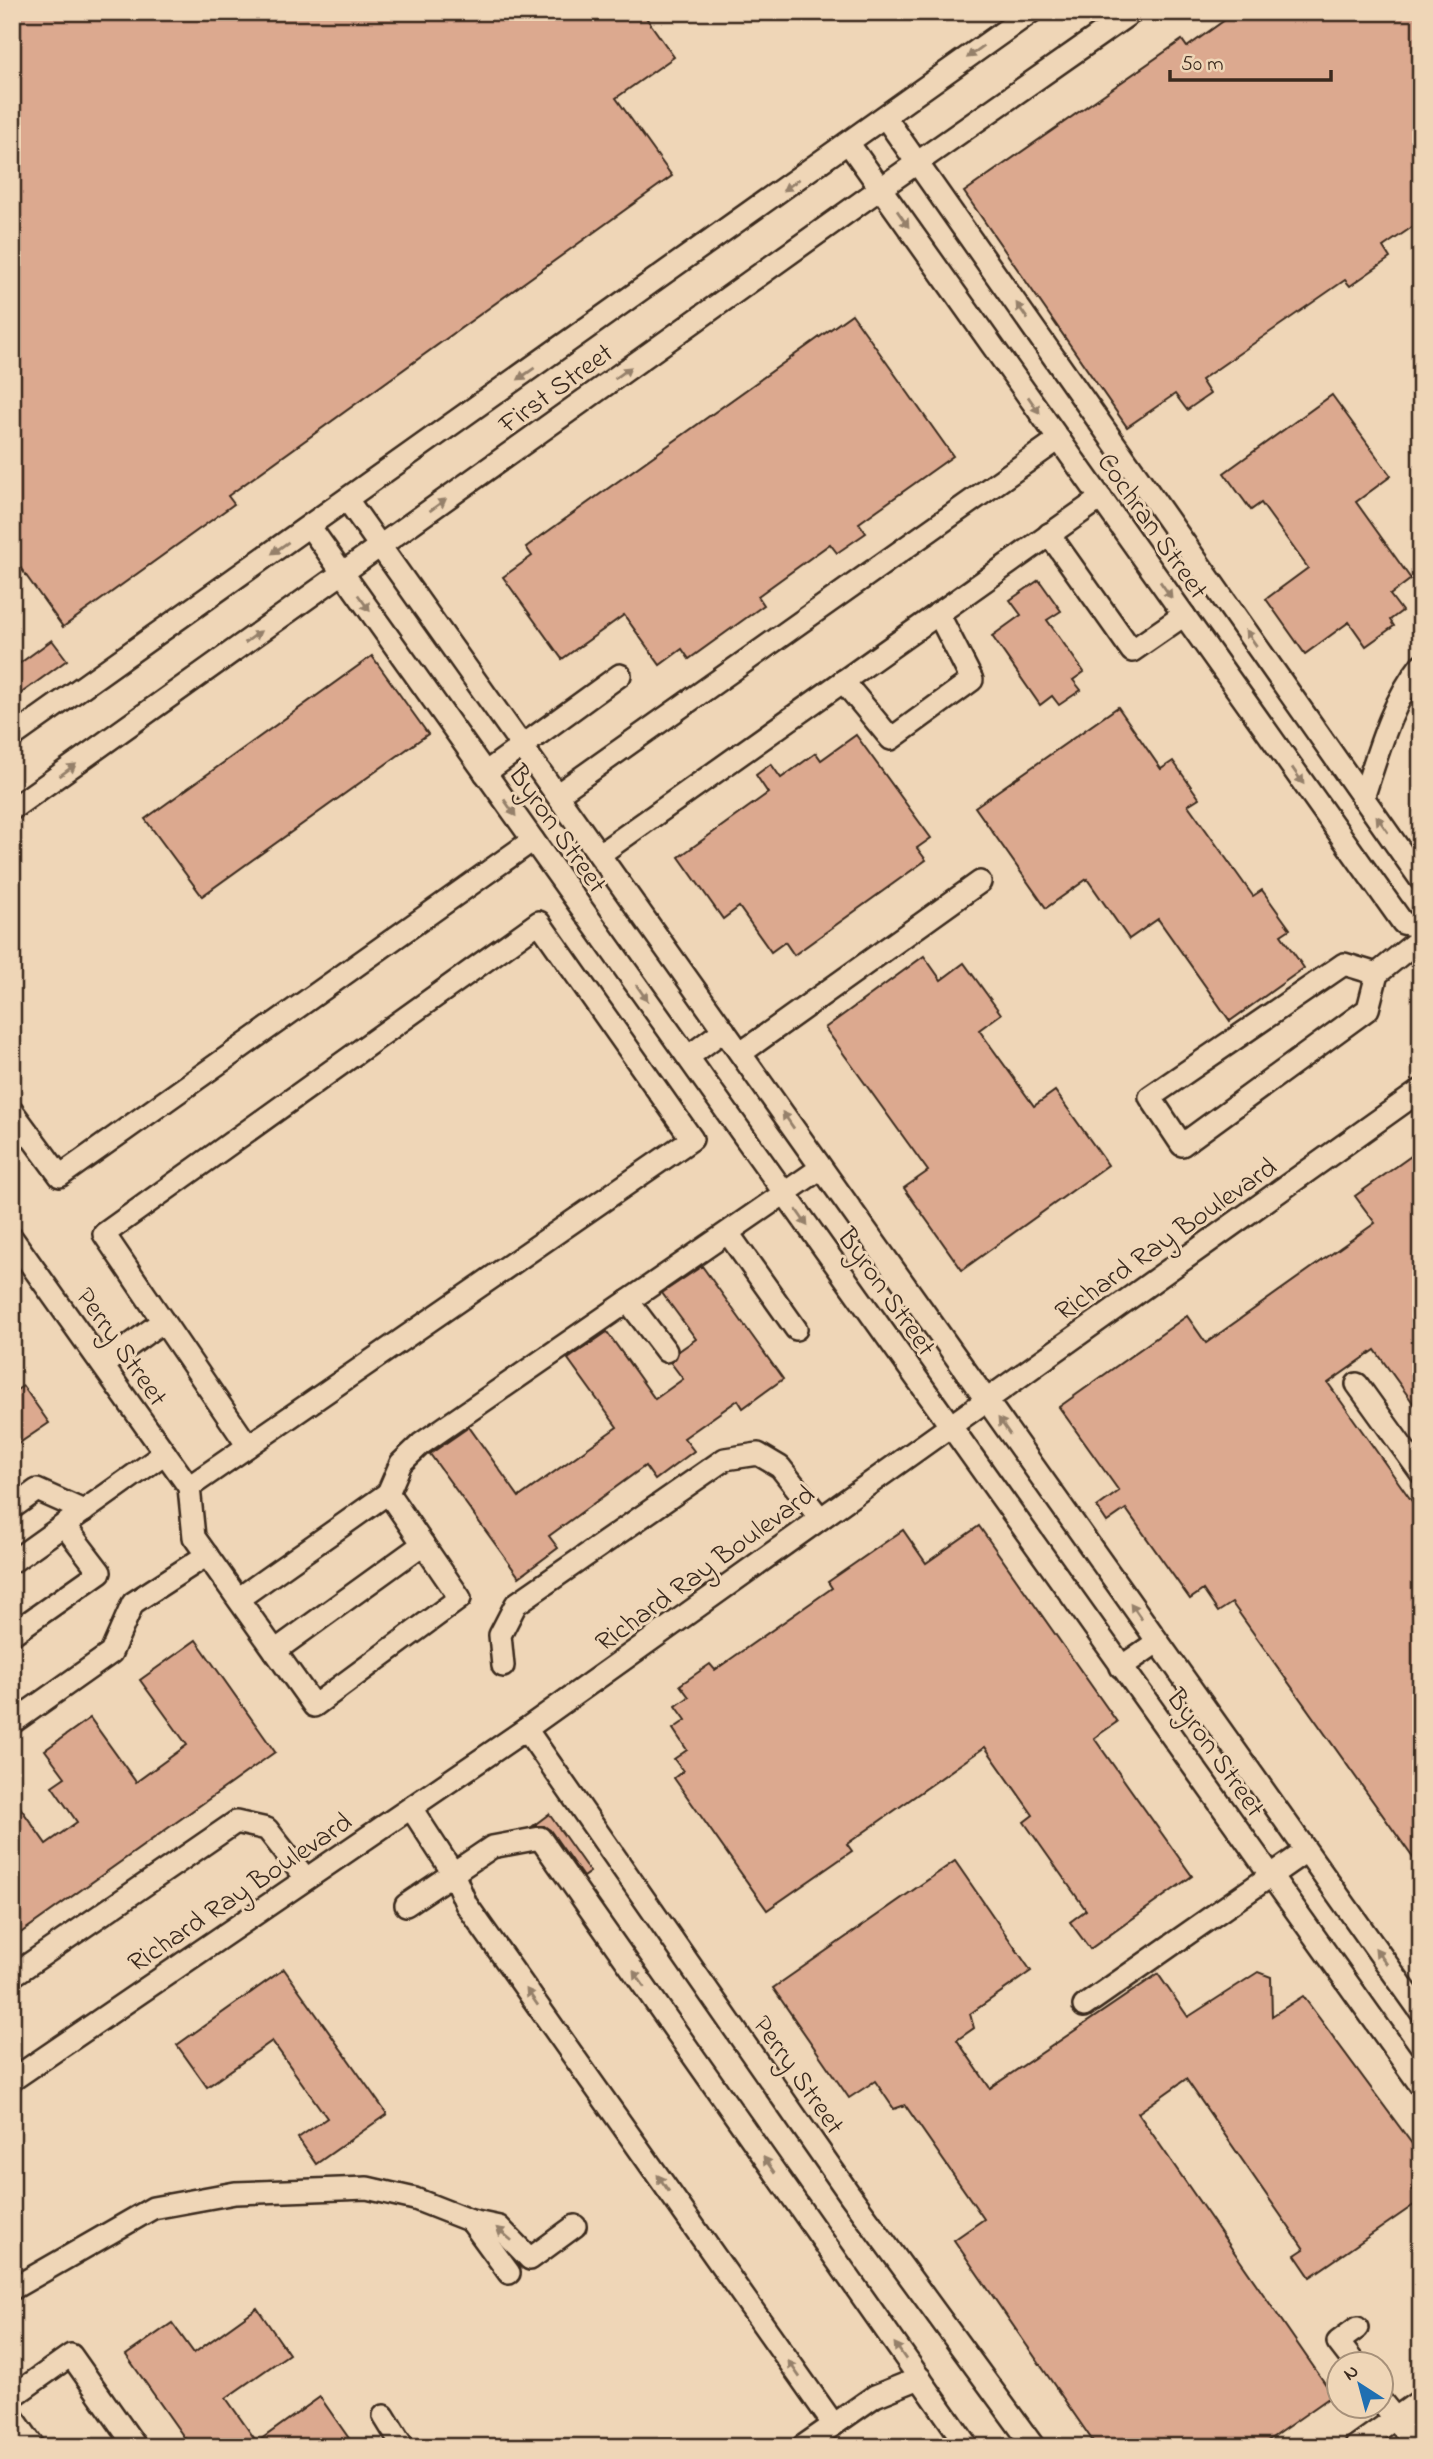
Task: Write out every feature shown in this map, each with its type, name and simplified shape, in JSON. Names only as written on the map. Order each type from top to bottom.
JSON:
[{"type":"street","name":"First Street","points":[[12,810],[917,162],[1132,12]]},
{"type":"street","name":"First Street","points":[[12,737],[849,144],[1018,16]]},
{"type":"street","name":"Cochran Street","points":[[885,117],[1421,880]]},
{"type":"street","name":"Cochran Street","points":[[849,144],[1403,923],[1421,927]]},
{"type":"street","points":[[558,794],[1059,439]]},
{"type":"street","points":[[600,854],[1101,498]]},
{"type":"street","name":"Byron Street","points":[[348,501],[1421,2012]]},
{"type":"street","name":"Byron Street","points":[[310,527],[1421,2086]]},
{"type":"street","points":[[1049,534],[1132,651],[1184,615]]},
{"type":"street","points":[[843,681],[891,739],[972,680],[938,613]]},
{"type":"street","points":[[1363,798],[1382,739],[1411,679],[1421,665]]},
{"type":"street","points":[[485,773],[620,675]]},
{"type":"street","points":[[14,1118],[60,1176],[533,840]]},
{"type":"street","points":[[741,1053],[980,882]]},
{"type":"street","points":[[248,1446],[104,1234],[539,922],[692,1139],[189,1487],[194,1537],[314,1706],[460,1598],[388,1493]]},
{"type":"street","points":[[1377,974],[1344,964],[1150,1097],[1182,1145],[1368,1009],[1377,974],[1421,938]]},
{"type":"street","points":[[688,1057],[724,1030]]},
{"type":"street","name":"Richard Ray Boulevard","points":[[12,2080],[526,1729],[1421,1090]]},
{"type":"street","points":[[238,1599],[388,1493],[401,1463],[421,1444],[821,1168]]},
{"type":"street","points":[[728,1233],[796,1329]]},
{"type":"street","name":"Perry Street","points":[[12,1238],[189,1487]]},
{"type":"street","points":[[628,1301],[666,1351]]},
{"type":"street","points":[[103,1365],[163,1321]]},
{"type":"street","points":[[1357,1384],[1421,1473]]},
{"type":"street","points":[[12,1562],[164,1453]]},
{"type":"street","points":[[503,1666],[500,1635],[516,1604],[725,1459],[758,1454],[780,1467],[820,1518]]},
{"type":"street","points":[[12,1508],[37,1490],[84,1511]]},
{"type":"street","points":[[12,1634],[100,1572],[64,1525]]},
{"type":"street","points":[[275,1651],[423,1544]]},
{"type":"street","points":[[12,1723],[111,1653],[133,1603],[207,1555]]},
{"type":"street","points":[[1121,1667],[1157,1642]]},
{"type":"street","name":"Perry Street","points":[[526,1729],[842,2184],[1034,2447]]},
{"type":"street","points":[[411,1808],[453,1873],[466,1904],[834,2425]]},
{"type":"street","points":[[12,1976],[236,1822],[267,1829],[306,1879]]},
{"type":"street","points":[[406,1905],[492,1847],[540,1838],[968,2447]]},
{"type":"street","points":[[1084,2006],[1306,1852]]},
{"type":"street","points":[[12,2289],[153,2208],[235,2193],[367,2188],[415,2199],[471,2221],[499,2227],[530,2259],[575,2226]]},
{"type":"street","points":[[471,2221],[509,2273]]},
{"type":"street","points":[[1344,2350],[1338,2342],[1357,2328]]},
{"type":"street","points":[[12,2397],[71,2355],[136,2447]]},
{"type":"street","points":[[803,2447],[875,2396],[920,2378]]},
{"type":"street","points":[[1419,2445],[1394,2419],[1421,2400]]},
{"type":"street","points":[[12,2416],[34,2447]]},
{"type":"street","points":[[384,2416],[403,2447]]},
{"type":"street","points":[[1355,2447],[1393,2420]]},
{"type":"building","points":[[12,12],[642,12],[674,57],[616,98],[672,176],[228,496],[234,504],[63,627],[12,556]]},
{"type":"building","points":[[1236,12],[1421,12],[1421,221],[1383,247],[1390,258],[1350,286],[1345,280],[1201,380],[1210,394],[1187,410],[1175,394],[1127,427],[964,192],[1182,40],[1187,47]]},
{"type":"building","points":[[852,314],[953,456],[859,523],[866,533],[837,553],[830,544],[758,596],[764,605],[689,659],[682,649],[660,665],[624,615],[562,659],[503,577],[532,556],[526,547]]},
{"type":"building","points":[[1332,395],[1391,476],[1356,502],[1411,579],[1390,595],[1402,611],[1390,620],[1394,626],[1366,646],[1349,622],[1305,654],[1266,599],[1308,568],[1261,503],[1251,510],[1224,473]]},
{"type":"building","points":[[1039,580],[1061,611],[1047,620],[1084,672],[1073,680],[1081,690],[1059,705],[1052,696],[1040,705],[992,636],[1021,615],[1010,600]]},
{"type":"building","points":[[52,640],[67,660],[20,694],[12,683],[12,669]]},
{"type":"building","points":[[372,656],[428,734],[202,896],[145,819]]},
{"type":"building","points":[[1118,707],[1161,769],[1173,761],[1199,798],[1188,805],[1253,896],[1262,890],[1290,929],[1281,935],[1304,968],[1230,1021],[1158,919],[1129,939],[1087,879],[1046,908],[975,807]]},
{"type":"building","points":[[856,735],[931,838],[917,848],[926,860],[794,955],[785,942],[771,952],[739,907],[723,919],[679,857],[768,793],[756,775],[771,764],[781,778],[816,753],[821,760]]},
{"type":"building","points":[[924,956],[941,980],[964,963],[1001,1014],[979,1030],[1034,1106],[1055,1091],[1108,1165],[962,1270],[904,1188],[928,1171],[825,1028]]},
{"type":"building","points":[[1421,1149],[1421,1414],[1375,1350],[1328,1383],[1421,1514],[1421,1869],[1232,1603],[1218,1612],[1203,1590],[1190,1599],[1126,1509],[1107,1522],[1097,1507],[1119,1491],[1059,1407],[1187,1316],[1206,1343],[1375,1223],[1355,1196]]},
{"type":"building","points":[[702,1266],[783,1379],[743,1408],[738,1400],[684,1438],[694,1451],[655,1480],[645,1466],[549,1536],[558,1548],[519,1577],[430,1454],[469,1427],[519,1497],[617,1427],[568,1359],[607,1332],[655,1399],[683,1379],[671,1363],[679,1351],[696,1339],[662,1293]]},
{"type":"building","points":[[23,1386],[49,1423],[12,1448],[12,1393]]},
{"type":"building","points":[[979,1526],[1117,1722],[1094,1738],[1192,1876],[1090,1949],[1070,1922],[1086,1910],[1024,1822],[1033,1815],[985,1747],[847,1844],[852,1851],[767,1910],[674,1778],[683,1771],[674,1759],[687,1750],[673,1729],[686,1720],[676,1706],[689,1697],[680,1685],[710,1664],[715,1670],[832,1588],[828,1582],[903,1530],[926,1563]]},
{"type":"building","points":[[196,1640],[275,1752],[12,1939],[12,1796],[46,1844],[77,1822],[52,1786],[65,1777],[45,1750],[90,1718],[136,1782],[187,1745],[140,1680]]},
{"type":"building","points":[[549,1814],[590,1872],[583,1877],[550,1830],[544,1826],[533,1826]]},
{"type":"building","points":[[955,1861],[1031,1971],[970,2014],[974,2028],[957,2040],[990,2088],[1158,1974],[1188,2017],[1258,1972],[1271,1977],[1272,2016],[1303,1996],[1421,2156],[1413,2190],[1421,2191],[1421,2200],[1310,2277],[1295,2255],[1304,2249],[1186,2079],[1138,2113],[1324,2382],[1324,2401],[1259,2447],[1097,2447],[954,2240],[984,2219],[905,2105],[894,2109],[875,2081],[849,2098],[773,1988]]},
{"type":"building","points":[[284,1969],[387,2114],[316,2164],[298,2138],[327,2118],[272,2041],[207,2087],[177,2045]]},
{"type":"building","points":[[257,2308],[289,2354],[226,2398],[257,2442],[320,2397],[355,2447],[191,2447],[126,2355],[172,2323],[194,2353]]}]
